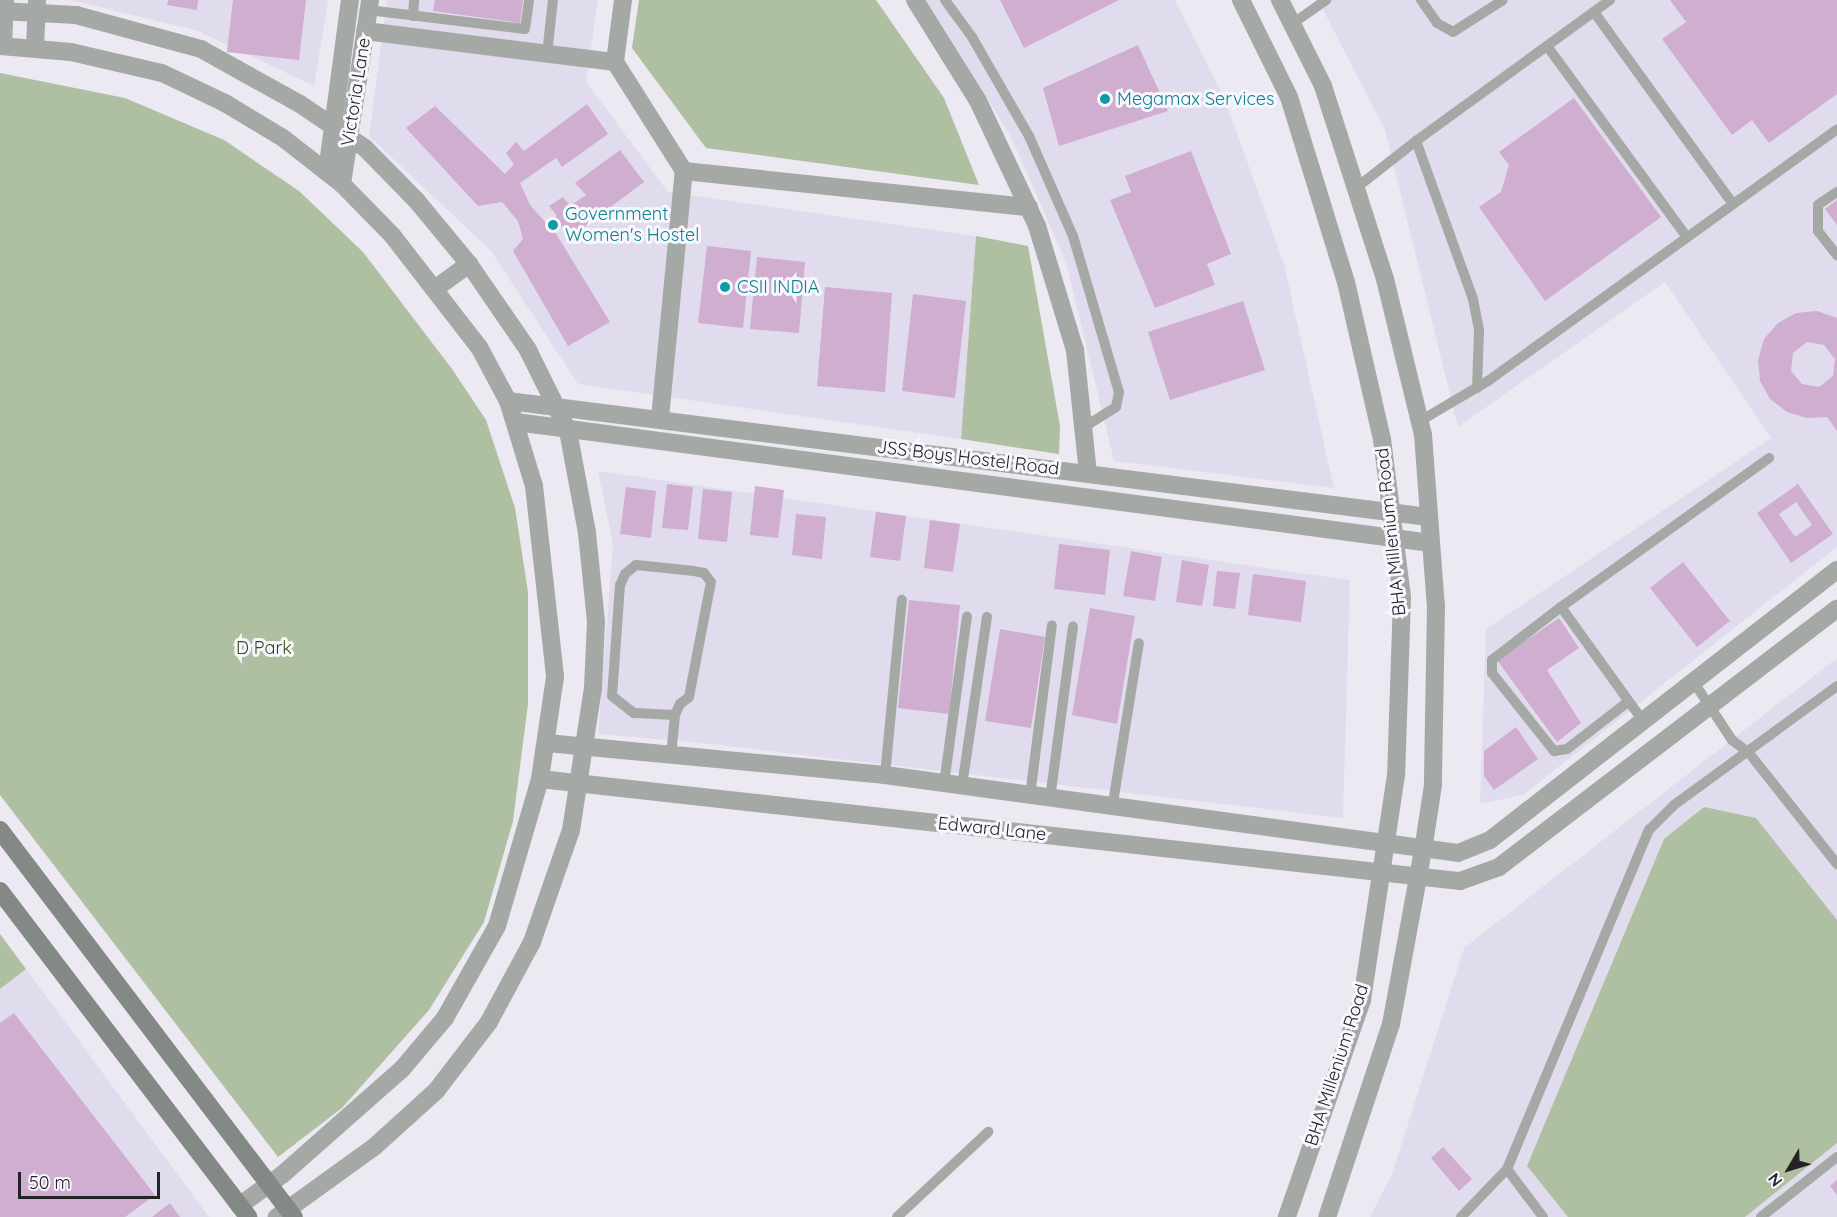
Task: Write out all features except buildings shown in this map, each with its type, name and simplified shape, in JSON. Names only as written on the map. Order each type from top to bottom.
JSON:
[{"type":"street","name":"Victoria Lane","points":[[327,171],[350,0]]},
{"type":"street","points":[[623,0],[615,62],[684,171],[660,418]]},
{"type":"street","points":[[915,0],[978,101],[1029,207],[1075,350],[1088,473]]},
{"type":"street","name":"BHA Millenium Road","points":[[1242,0],[1289,97],[1346,282],[1382,439],[1402,609],[1396,775],[1362,1000],[1287,1217]]},
{"type":"street","name":"BHA Millenium Road","points":[[1280,0],[1323,86],[1385,279],[1420,421],[1436,606],[1433,785],[1423,850],[1391,1024],[1327,1217]]},
{"type":"street","name":"Victoria Lane","points":[[342,183],[369,5]]},
{"type":"street","points":[[35,48],[37,6]]},
{"type":"street","points":[[0,830],[268,1184],[286,1214],[374,1148],[436,1091],[489,1022],[532,942],[571,830],[586,749],[596,621],[587,533],[568,431],[557,405],[528,350],[469,264],[416,200],[333,126],[300,104],[201,50],[133,28],[37,6],[3,8],[1,46],[71,52],[162,74],[225,102],[284,138],[342,183],[436,288],[479,347],[508,401],[516,422],[534,486],[548,583],[555,677],[540,779],[497,926],[445,1018],[402,1069],[268,1184],[244,1212],[0,891]]},
{"type":"street","points":[[365,31],[615,62]]},
{"type":"street","points":[[684,171],[1029,207]]},
{"type":"street","points":[[436,288],[469,264]]},
{"type":"street","name":"JSS Boys Hostel Road","points":[[508,401],[557,405],[1429,517]]},
{"type":"street","name":"JSS Boys Hostel Road","points":[[516,422],[568,431],[1431,543]]},
{"type":"street","points":[[1013,489],[1015,464]]},
{"type":"street","name":"Edward Lane","points":[[547,743],[586,749],[885,775],[1458,854],[1490,840],[1837,570]]},
{"type":"street","name":"Edward Lane","points":[[540,779],[1461,881],[1499,867],[1837,609]]},
{"type":"lane","points":[[413,16],[414,0]]},
{"type":"lane","points":[[369,5],[413,16],[525,29],[529,0]]},
{"type":"lane","points":[[547,54],[553,0]]},
{"type":"lane","points":[[945,0],[972,37],[1029,136],[1076,247],[1119,392],[1116,408],[1083,428]]},
{"type":"lane","points":[[1292,24],[1326,0]]},
{"type":"lane","points":[[1421,0],[1445,30],[1453,32],[1503,0]]},
{"type":"lane","points":[[1356,188],[1416,141],[1610,0]]},
{"type":"lane","points":[[1594,12],[1733,204]]},
{"type":"lane","points":[[1547,46],[1687,237]]},
{"type":"lane","points":[[1420,421],[1477,388],[1837,129]]},
{"type":"lane","points":[[1416,141],[1473,299],[1479,330],[1477,388]]},
{"type":"lane","points":[[1837,192],[1818,205],[1818,231],[1837,255]]},
{"type":"lane","points":[[1629,701],[1567,749],[1554,751],[1492,673],[1492,660],[1561,607],[1769,458]]},
{"type":"lane","points":[[671,756],[675,716],[680,704],[689,698],[711,582],[704,573],[636,565],[625,574],[620,585],[612,696],[634,713],[675,716]]},
{"type":"lane","points":[[885,775],[902,600]]},
{"type":"lane","points":[[1561,607],[1643,721]]},
{"type":"lane","points":[[953,785],[967,616]]},
{"type":"lane","points":[[953,785],[987,617]]},
{"type":"lane","points":[[1030,796],[1052,625]]},
{"type":"lane","points":[[1050,799],[1073,627]]},
{"type":"lane","points":[[1112,808],[1139,643]]},
{"type":"lane","points":[[1693,681],[1732,740],[1749,753],[1837,864]]},
{"type":"lane","points":[[1461,1217],[1508,1169],[1649,830],[1674,805],[1749,753],[1837,686]]},
{"type":"lane","points":[[897,1217],[988,1132]]},
{"type":"lane","points":[[1761,1217],[1837,1157]]},
{"type":"lane","points":[[1508,1169],[1544,1217]]},
{"type":"shaded area","points":[[71,0],[328,0],[314,86],[198,31]]},
{"type":"shaded area","points":[[387,0],[598,0],[586,82],[668,192],[976,236],[961,439],[578,384],[491,251],[369,136]]},
{"type":"shaded area","points":[[926,0],[1175,0],[1225,100],[1284,264],[1334,488],[1114,461],[1066,262],[1011,137]]},
{"type":"shaded area","points":[[1318,0],[1837,0],[1837,547],[1523,795],[1480,804],[1486,629],[1771,438],[1665,282],[1458,427],[1385,130]]},
{"type":"shaded area","points":[[598,471],[1350,580],[1343,818],[701,743],[598,734],[613,545]]},
{"type":"shaded area","points":[[1837,658],[1837,1217],[1370,1217],[1392,1174],[1464,948]]},
{"type":"shaded area","points":[[26,969],[209,1217],[0,1217],[0,989]]},
{"type":"green space","points":[[639,0],[876,0],[944,98],[979,185],[706,148],[632,48]]},
{"type":"green space","name":"D Park","points":[[0,73],[125,98],[224,140],[299,191],[363,252],[452,369],[486,420],[515,508],[528,592],[528,704],[513,821],[484,922],[429,1010],[342,1108],[278,1157],[0,795]]},
{"type":"green space","points":[[976,236],[1028,246],[1060,426],[1059,454],[961,439]]},
{"type":"green space","points":[[1704,807],[1756,818],[1837,920],[1837,1143],[1745,1217],[1568,1217],[1527,1166],[1664,839]]},
{"type":"green space","points":[[0,934],[26,969],[0,989]]},
{"type":"place","name":"Megamax Services","points":[[1105,99]]},
{"type":"place","name":"Government Women's Hostel","points":[[553,225]]},
{"type":"place","name":"CSII INDIA","points":[[725,287]]}]
